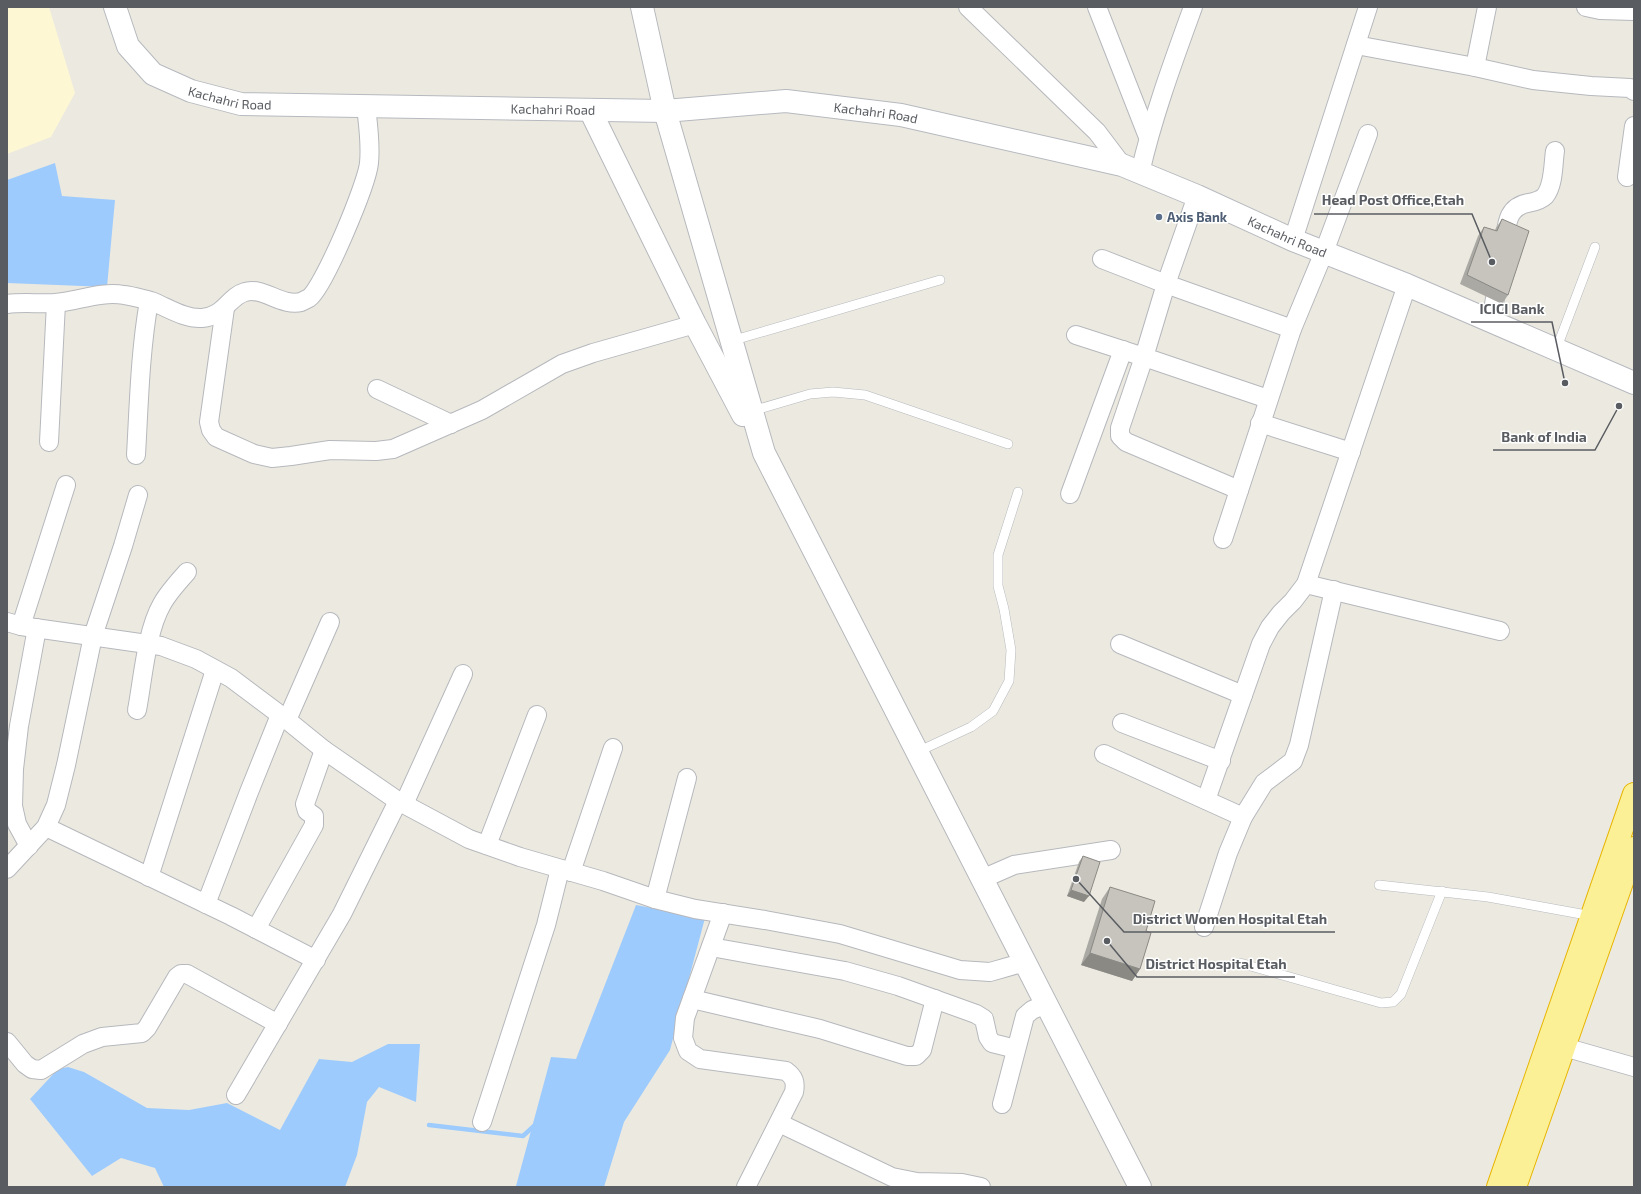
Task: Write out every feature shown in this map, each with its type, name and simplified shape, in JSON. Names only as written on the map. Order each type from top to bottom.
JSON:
[{"type":"highway","points":[[1498,1187],[1634,794]]},
{"type":"highway","points":[[1515,1187],[1634,848]]},
{"type":"street","name":"Kachahri Road","points":[[115,7],[128,46],[153,74],[191,91],[241,104],[665,111],[786,101],[901,115],[1131,169],[1197,196],[1293,240],[1407,285],[1634,383]]},
{"type":"street","points":[[642,7],[665,111],[764,453]]},
{"type":"street","points":[[968,7],[1097,132],[1131,169],[1148,137],[1167,79],[1194,7]]},
{"type":"street","points":[[1098,7],[1148,137]]},
{"type":"street","points":[[1293,240],[1368,7]]},
{"type":"street","points":[[1475,67],[1487,7]]},
{"type":"street","points":[[1586,7],[1600,10],[1634,11]]},
{"type":"street","points":[[1356,45],[1475,67],[1533,80],[1630,88],[1634,91]]},
{"type":"street","points":[[7,304],[56,303],[104,294],[123,294],[149,301],[189,317],[202,318],[214,315],[225,308],[239,294],[247,291],[256,292],[288,302],[300,302],[309,298],[332,260],[361,190],[369,164],[370,134],[366,106]]},
{"type":"street","points":[[590,110],[694,324],[764,453],[1140,1187]]},
{"type":"street","points":[[1627,177],[1634,126]]},
{"type":"street","points":[[1222,539],[1292,328],[1324,252],[1368,134]]},
{"type":"street","points":[[1491,322],[1508,220],[1513,209],[1523,204],[1536,202],[1545,196],[1550,187],[1555,151]]},
{"type":"street","points":[[1197,196],[1166,284],[1144,357],[1120,428],[1120,436],[1126,442],[1239,490]]},
{"type":"street","points":[[1102,259],[1166,284],[1292,328]]},
{"type":"street","points":[[1206,800],[1261,644],[1270,627],[1306,584],[1407,285]]},
{"type":"street","points":[[136,455],[141,362],[149,301]]},
{"type":"street","points":[[49,442],[56,303]]},
{"type":"street","points":[[225,308],[209,422],[211,430],[216,437],[254,454],[272,458],[330,450],[376,452],[393,449],[482,410],[562,364],[593,352],[694,324]]},
{"type":"street","points":[[1076,335],[1268,399]]},
{"type":"street","points":[[1070,494],[1123,350]]},
{"type":"street","points":[[377,389],[451,424]]},
{"type":"street","points":[[1260,423],[1351,452]]},
{"type":"street","points":[[29,846],[17,824],[13,806],[14,769],[19,726],[22,625],[66,485]]},
{"type":"street","points":[[7,869],[46,827],[56,805],[66,765],[92,636],[123,546],[138,495]]},
{"type":"street","points":[[137,710],[148,644],[156,618],[162,604],[187,572]]},
{"type":"street","points":[[1306,584],[1500,630]]},
{"type":"street","points":[[1204,927],[1228,853],[1242,817],[1264,784],[1293,761],[1299,745],[1334,590]]},
{"type":"street","points":[[206,904],[249,792],[330,622]]},
{"type":"street","points":[[22,625],[161,646],[196,659],[231,678],[284,717],[324,750],[401,803],[470,839],[487,845],[565,871],[603,881],[655,899],[694,909],[840,934],[960,970],[990,972],[1025,962]]},
{"type":"street","points":[[1120,644],[1243,695]]},
{"type":"street","points":[[149,877],[215,670]]},
{"type":"street","points":[[236,1095],[342,914],[401,803],[463,674]]},
{"type":"street","points":[[487,845],[537,715]]},
{"type":"street","points":[[1122,723],[1221,761]]},
{"type":"street","points":[[482,1122],[546,925],[565,871],[613,748]]},
{"type":"street","points":[[256,929],[314,825],[314,816],[307,811],[305,804],[324,750]]},
{"type":"street","points":[[1104,754],[1242,817]]},
{"type":"street","points":[[655,899],[687,778]]},
{"type":"street","points":[[46,827],[206,904],[316,960]]},
{"type":"street","points":[[982,879],[1014,865],[1111,850]]},
{"type":"street","points":[[723,913],[685,1018],[683,1038],[688,1051],[700,1059],[786,1071],[792,1076],[796,1084],[794,1092],[779,1123],[746,1187]]},
{"type":"street","points":[[711,946],[845,971],[898,986],[984,1018],[988,1037],[992,1043],[1016,1049]]},
{"type":"street","points":[[7,1042],[25,1064],[32,1069],[40,1070],[84,1044],[96,1039],[121,1034],[135,1035],[142,1033],[147,1028],[177,977],[181,974],[187,974],[278,1024]]},
{"type":"street","points":[[692,999],[820,1029],[907,1056],[916,1056],[922,1050],[935,999]]},
{"type":"street","points":[[1002,1104],[1025,1016],[1032,1010],[1046,1004]]},
{"type":"street","points":[[1564,1046],[1634,1067]]},
{"type":"street","points":[[779,1123],[892,1177],[917,1182],[962,1183],[981,1187]]},
{"type":"lane","points":[[1556,350],[1595,247]]},
{"type":"lane","points":[[731,341],[940,280]]},
{"type":"lane","points":[[752,411],[810,394],[833,392],[865,395],[1008,444]]},
{"type":"lane","points":[[917,752],[971,727],[993,711],[1009,681],[1011,650],[998,586],[998,555],[1018,492]]},
{"type":"lane","points":[[1378,886],[1442,891],[1488,897],[1592,916]]},
{"type":"lane","points":[[1240,963],[1381,1003],[1393,1002],[1402,994],[1442,891]]},
{"type":"shaded area","points":[[7,7],[49,7],[75,93],[51,137],[7,154]]},
{"type":"water","points":[[55,163],[62,196],[115,200],[107,287],[7,283],[7,180]]},
{"type":"water","points":[[636,905],[705,918],[670,1050],[624,1122],[604,1187],[516,1186],[551,1057],[576,1059]]},
{"type":"water","points":[[388,1044],[420,1044],[416,1102],[379,1087],[367,1102],[357,1155],[345,1187],[164,1187],[155,1168],[121,1158],[92,1176],[30,1099],[58,1069],[68,1067],[84,1072],[147,1108],[189,1110],[227,1103],[280,1130],[319,1059],[352,1062]]},
{"type":"building","points":[[1502,219],[1529,231],[1508,295],[1467,275],[1484,227],[1497,231]]},
{"type":"building","points":[[1083,856],[1100,862],[1089,896],[1071,890]]},
{"type":"building","points":[[1110,887],[1155,901],[1146,931],[1151,933],[1140,969],[1090,953]]},
{"type":"waterway","points":[[429,1125],[523,1136],[535,1125]]},
{"type":"place","name":"Axis Bank","points":[[1159,217]]},
{"type":"place","name":"Head Post Office,Etah","points":[[1492,262]]},
{"type":"place","name":"ICICI Bank","points":[[1565,383]]},
{"type":"place","name":"Bank of India","points":[[1619,406]]},
{"type":"place","name":"District Women Hospital Etah","points":[[1076,879]]},
{"type":"place","name":"District Hospital Etah","points":[[1107,941]]}]
